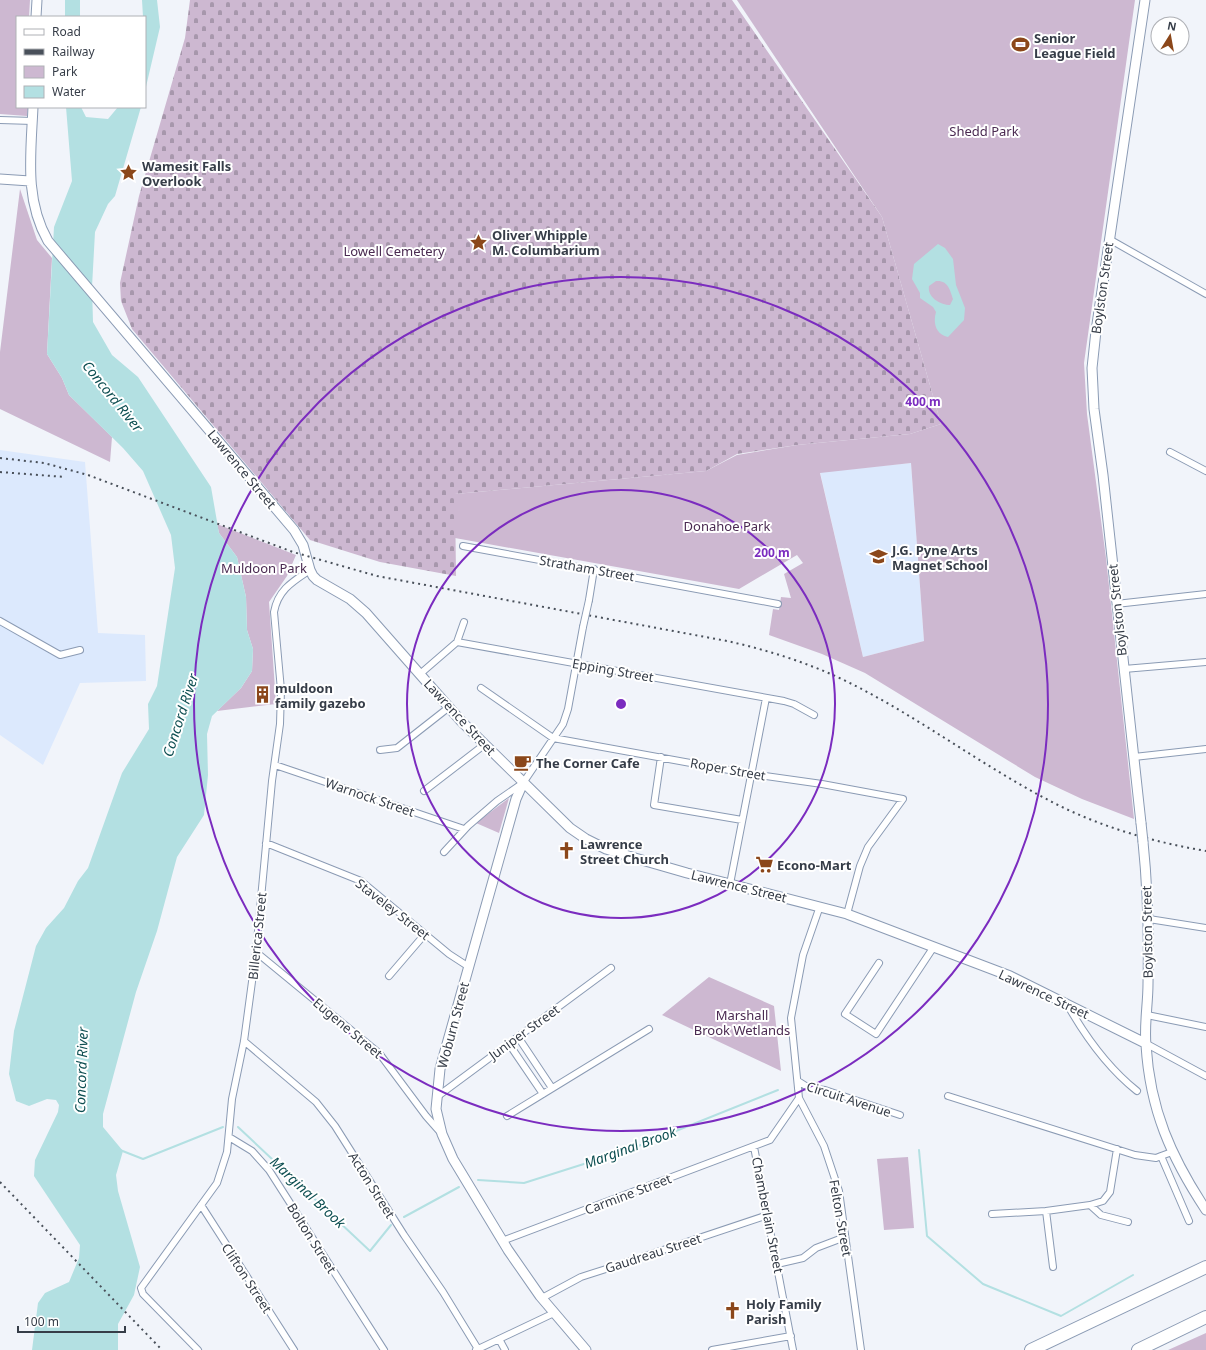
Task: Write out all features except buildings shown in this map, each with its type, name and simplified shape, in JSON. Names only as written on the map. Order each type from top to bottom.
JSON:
[{"type":"highway","points":[[1030,1350],[1206,1267]]},
{"type":"highway","points":[[1138,1350],[1206,1317]]},
{"type":"main road","points":[[36,16],[37,0]]},
{"type":"main road","name":"Boylston Street","points":[[1145,0],[1109,239],[1092,368],[1094,409],[1103,476],[1148,888],[1149,919],[1145,1043],[1156,1104],[1172,1152],[1186,1179],[1206,1210]]},
{"type":"main road","name":"Lawrence Street","points":[[33,108],[30,181],[39,220],[48,241],[294,530],[303,545],[310,570],[317,580],[350,599],[366,613],[448,708],[570,828],[586,839],[606,849],[730,884],[847,914],[933,948],[1010,976],[1145,1043]]},
{"type":"main road","points":[[0,179],[30,181]]},
{"type":"main road","name":"Woburn Street","points":[[523,783],[516,799],[440,1069],[436,1109],[442,1134],[453,1159],[502,1241],[542,1298],[586,1350]]},
{"type":"street","points":[[0,120],[33,121]]},
{"type":"street","points":[[1109,239],[1206,294]]},
{"type":"street","points":[[1170,452],[1206,471]]},
{"type":"street","name":"Stratham Street","points":[[463,546],[778,604]]},
{"type":"street","name":"Billerica Street","points":[[198,1350],[142,1291],[141,1288],[217,1183],[222,1170],[229,1137],[232,1099],[244,1041],[256,952],[275,765],[281,702],[274,624],[276,604],[282,590],[287,584],[310,570]]},
{"type":"street","points":[[444,852],[464,829],[497,801],[523,783],[566,717],[594,570]]},
{"type":"street","points":[[1116,604],[1206,594]]},
{"type":"street","points":[[0,621],[60,655],[80,650]]},
{"type":"street","points":[[420,674],[457,642],[464,622]]},
{"type":"street","name":"Epping Street","points":[[457,642],[766,698],[794,704],[814,715]]},
{"type":"street","points":[[1124,669],[1206,662]]},
{"type":"street","points":[[481,688],[553,738]]},
{"type":"street","points":[[730,884],[766,698]]},
{"type":"street","points":[[380,750],[397,748],[448,708]]},
{"type":"street","name":"Roper Street","points":[[553,738],[751,774],[822,784],[903,799],[866,851],[860,866],[847,914]]},
{"type":"street","points":[[424,791],[484,745]]},
{"type":"street","points":[[1134,757],[1206,749]]},
{"type":"street","points":[[660,757],[654,805],[742,820]]},
{"type":"street","name":"Warnock Street","points":[[275,765],[464,829]]},
{"type":"street","name":"Staveley Street","points":[[266,843],[361,881],[449,954],[469,967]]},
{"type":"street","name":"Felton Street","points":[[820,906],[803,955],[791,1018],[799,1098],[827,1153],[839,1191],[861,1350]]},
{"type":"street","points":[[1149,919],[1206,928]]},
{"type":"street","points":[[389,976],[425,934]]},
{"type":"street","points":[[879,963],[845,1014],[876,1034],[933,948]]},
{"type":"street","name":"Eugene Street","points":[[256,952],[379,1053],[426,1116],[442,1134]]},
{"type":"street","name":"Juniper Street","points":[[438,1096],[611,968]]},
{"type":"street","points":[[1066,1003],[1076,1020],[1113,1070],[1137,1091]]},
{"type":"street","points":[[1147,1015],[1206,1027]]},
{"type":"street","points":[[507,1116],[650,1029]]},
{"type":"street","points":[[518,1036],[552,1088]]},
{"type":"street","name":"Acton Street","points":[[244,1041],[316,1102],[335,1126],[404,1235],[443,1292],[477,1350]]},
{"type":"street","points":[[1145,1043],[1206,1076]]},
{"type":"street","points":[[508,1044],[543,1094]]},
{"type":"street","name":"Circuit Avenue","points":[[798,1081],[809,1088],[825,1090],[900,1115]]},
{"type":"street","points":[[948,1096],[1117,1149],[1156,1158],[1172,1152]]},
{"type":"street","name":"Chamberlain Street","points":[[793,1350],[754,1147],[770,1140],[799,1098]]},
{"type":"street","name":"Bolton Street","points":[[229,1137],[252,1151],[269,1170],[384,1350]]},
{"type":"street","name":"Carmine Street","points":[[502,1241],[754,1147]]},
{"type":"street","points":[[992,1214],[1090,1206],[1103,1202],[1110,1192],[1117,1149]]},
{"type":"street","points":[[1160,1156],[1189,1221]]},
{"type":"street","name":"Clifton Street","points":[[201,1205],[294,1350]]},
{"type":"street","points":[[1090,1206],[1101,1216],[1128,1222]]},
{"type":"street","points":[[1046,1210],[1053,1267]]},
{"type":"street","name":"Gaudreau Street","points":[[542,1298],[595,1271],[606,1269],[768,1215]]},
{"type":"street","points":[[777,1264],[803,1258],[816,1248],[845,1237]]},
{"type":"street","points":[[477,1350],[554,1313]]},
{"type":"street","points":[[712,1350],[790,1336]]},
{"type":"street","points":[[499,1339],[505,1350]]},
{"type":"shaded area","points":[[0,450],[85,462],[98,633],[145,635],[146,681],[80,683],[43,765],[0,735]]},
{"type":"shaded area","name":"J.G. Pyne Arts Magnet School","points":[[911,463],[924,641],[863,657],[820,472]]},
{"type":"green space","points":[[0,0],[30,0],[29,16],[16,16],[16,108],[28,108],[27,116],[0,114]]},
{"type":"green space","name":"Lowell Cemetery","points":[[190,0],[732,0],[882,217],[941,424],[910,434],[797,445],[737,454],[706,471],[455,494],[456,576],[380,562],[310,540],[132,329],[121,301],[120,283],[139,196],[185,38]]},
{"type":"green space","name":"Shedd Park","points":[[737,0],[1135,0],[1084,363],[1087,414],[1106,558],[1134,819],[1082,799],[1035,777],[865,673],[822,654],[769,635],[773,609],[779,610],[781,597],[791,598],[784,574],[803,563],[797,555],[739,589],[455,538],[455,494],[706,471],[737,455],[797,445],[910,434],[941,424],[882,217]],"holes":[[[911,463],[924,641],[863,657],[820,473]]]},
{"type":"green space","points":[[20,189],[37,240],[52,258],[47,354],[62,378],[69,395],[112,437],[110,462],[0,409],[0,352]]},
{"type":"green space","name":"Muldoon Park","points":[[217,524],[296,555],[287,576],[269,602],[276,704],[217,711],[241,688],[252,671],[253,649],[247,630],[246,597],[237,557],[219,533]]},
{"type":"green space","points":[[509,798],[499,833],[476,823]]},
{"type":"green space","name":"Marshall Brook Wetlands","points":[[709,977],[774,1006],[781,1071],[662,1015]]},
{"type":"green space","points":[[908,1157],[914,1228],[884,1230],[877,1159]]},
{"type":"green space","points":[[1206,1333],[1206,1350],[1168,1350]]},
{"type":"water","points":[[65,0],[80,0],[80,16],[65,16]]},
{"type":"water","points":[[142,0],[157,0],[160,27],[146,87],[146,16],[143,16]]},
{"type":"water","name":"Concord River","points":[[66,108],[82,108],[86,117],[108,119],[117,108],[141,108],[115,196],[108,204],[95,232],[92,287],[93,322],[112,355],[138,377],[211,487],[219,533],[237,557],[246,597],[247,630],[253,649],[252,671],[241,688],[212,716],[207,734],[208,775],[204,815],[177,857],[157,931],[136,992],[103,1114],[103,1127],[123,1151],[116,1175],[118,1191],[140,1267],[134,1295],[118,1324],[118,1350],[32,1350],[38,1303],[45,1293],[69,1282],[79,1258],[80,1245],[34,1176],[35,1160],[58,1112],[59,1105],[56,1100],[47,1099],[29,1106],[16,1101],[9,1074],[14,1031],[36,946],[46,928],[64,908],[78,881],[88,868],[122,773],[149,729],[148,704],[157,686],[175,568],[171,535],[143,471],[123,448],[69,395],[62,378],[47,354],[54,227],[72,181]]},
{"type":"water","points":[[938,244],[945,248],[953,259],[956,285],[965,308],[964,320],[948,337],[940,333],[936,327],[936,312],[933,307],[920,298],[920,293],[912,279],[914,264]],"holes":[[[936,281],[940,281],[948,286],[953,299],[950,305],[938,302],[930,294],[929,286]]]},
{"type":"waterway","name":"Marginal Brook","points":[[478,1180],[524,1183],[631,1149],[778,1090]]},
{"type":"waterway","name":"Marginal Brook","points":[[120,1150],[143,1159],[223,1127]]},
{"type":"waterway","name":"Marginal Brook","points":[[238,1127],[370,1251],[391,1225]]},
{"type":"waterway","name":"Marginal Brook","points":[[919,1150],[927,1236],[983,1284],[1061,1316],[1133,1275]]},
{"type":"waterway","name":"Marginal Brook","points":[[404,1217],[459,1187]]},
{"type":"railway","points":[[0,458],[44,463],[88,475],[293,552],[377,576],[727,641],[781,655],[833,675],[889,704],[1026,788],[1072,812],[1128,833],[1206,851]]},
{"type":"railway","points":[[0,472],[65,477]]},
{"type":"railway","points":[[0,1182],[162,1350]]},
{"type":"place","name":"Senior League Field","points":[[1021,45]]},
{"type":"place","name":"Wamesit Falls Overlook","points":[[129,173]]},
{"type":"place","name":"Oliver Whipple M. Columbarium","points":[[479,242]]},
{"type":"place","name":"J.G. Pyne Arts Magnet School","points":[[879,557]]},
{"type":"place","name":"muldoon family gazebo","points":[[262,695]]},
{"type":"place","name":"The Corner Cafe","points":[[523,763]]},
{"type":"place","name":"Lawrence Street Church","points":[[567,851]]},
{"type":"place","name":"Econo-Mart","points":[[764,865]]},
{"type":"place","name":"Holy Family Parish","points":[[733,1311]]},
{"type":"park label","name":"Donahoe Park","points":[[727,526]]}]
